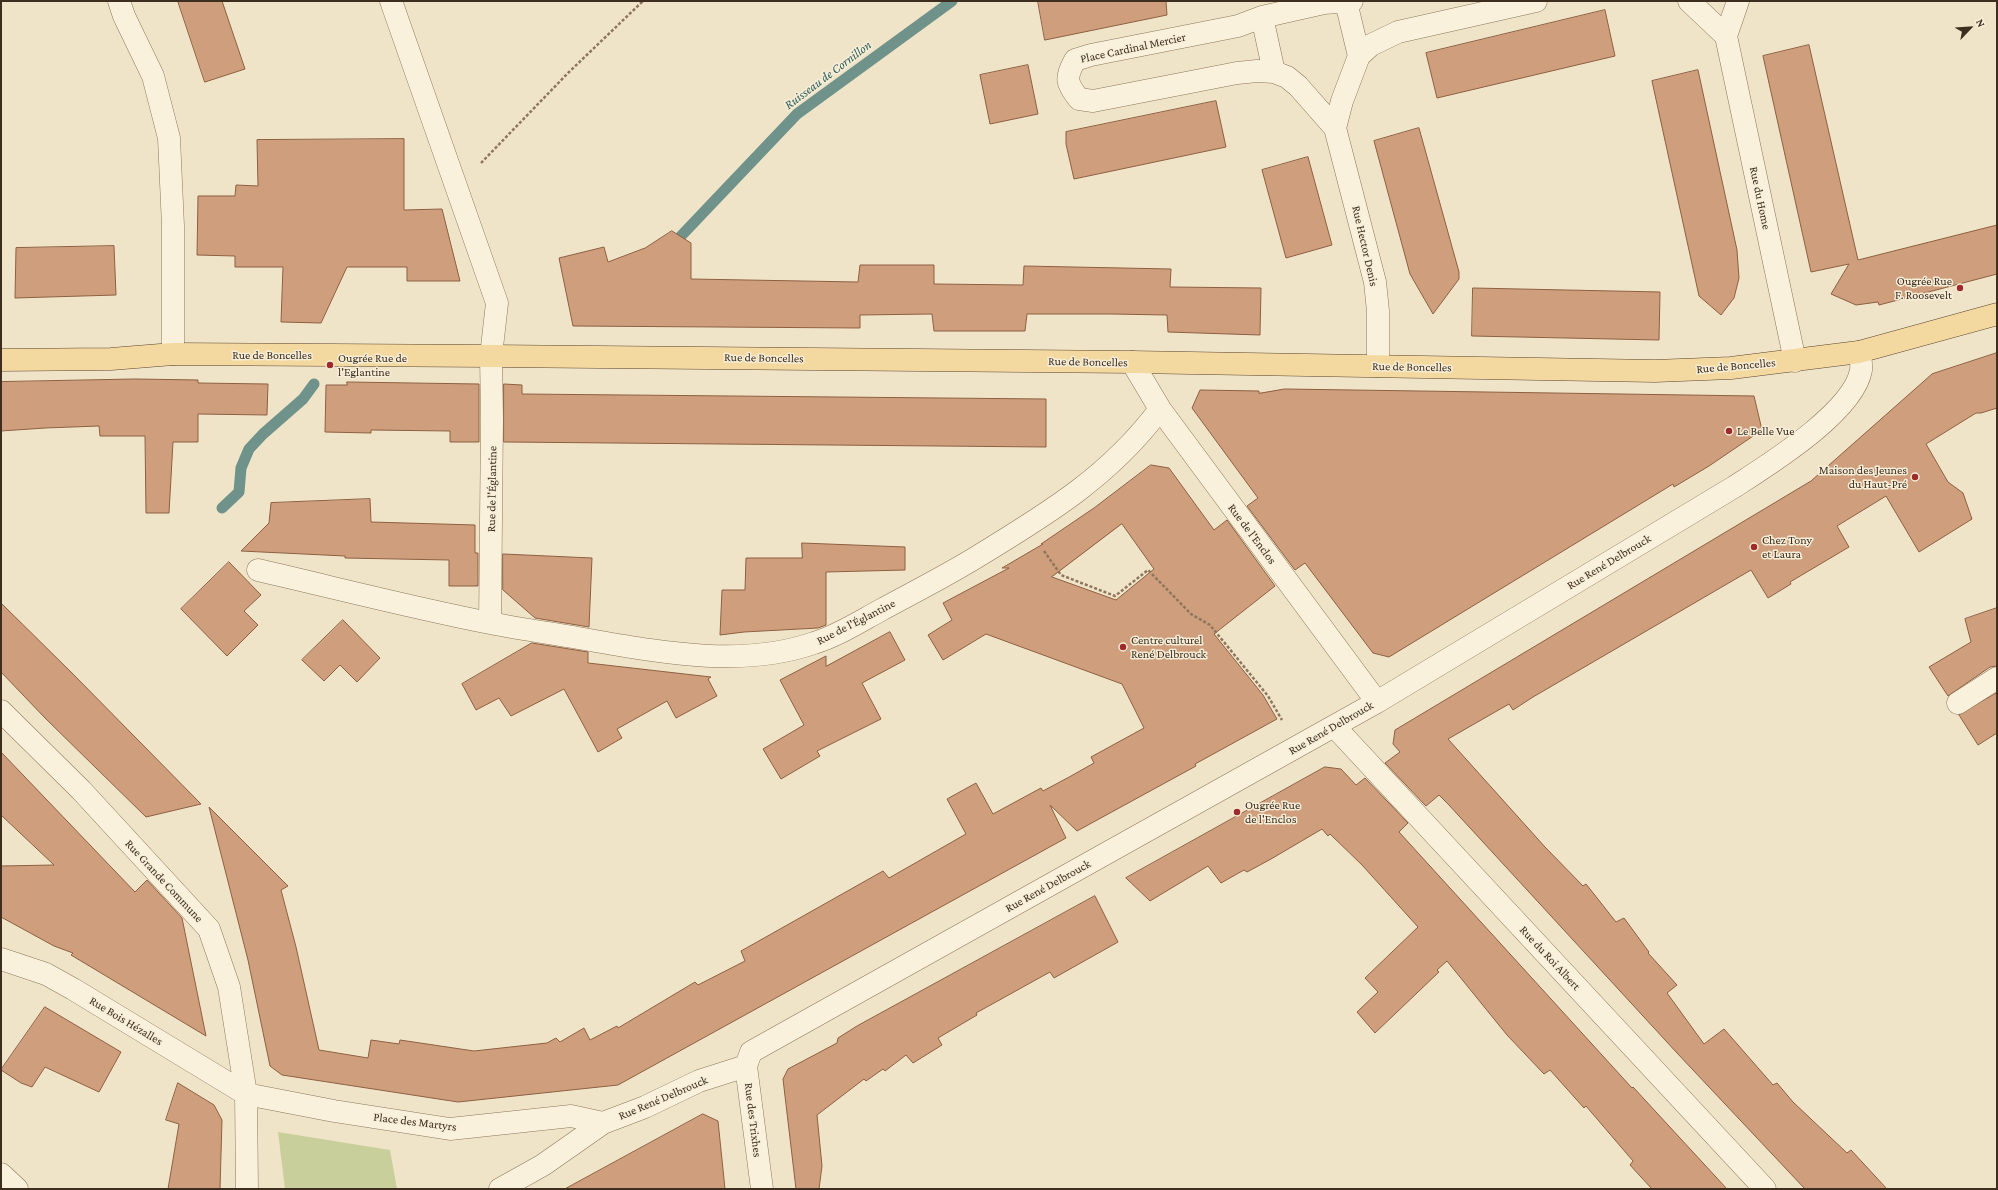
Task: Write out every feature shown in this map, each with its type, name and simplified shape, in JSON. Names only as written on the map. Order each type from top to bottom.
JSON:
[{"type":"main road","name":"Rue de Boncelles","points":[[1,360],[111,359],[173,354],[491,356],[1132,362],[1655,371],[1731,368],[1859,352],[1997,314]]},
{"type":"street","points":[[119,1],[124,16],[153,76],[169,138],[173,218],[173,354]]},
{"type":"street","name":"Rue de l'Églantine","points":[[391,1],[497,303],[491,356],[492,419],[490,623]]},
{"type":"street","points":[[1335,128],[1342,101],[1358,56],[1371,45],[1398,32],[1536,1]]},
{"type":"street","points":[[1689,1],[1726,36],[1738,1]]},
{"type":"street","name":"Place Cardinal Mercier","points":[[1335,128],[1298,86],[1287,77],[1274,72],[1257,71],[1237,73],[1092,101],[1079,99],[1069,86],[1068,73],[1075,60],[1238,26],[1262,17],[1324,3],[1349,2],[1358,56]]},
{"type":"street","points":[[1262,17],[1274,72]]},
{"type":"street","name":"Rue du Home","points":[[1726,36],[1795,361]]},
{"type":"street","name":"Rue Hector Denis","points":[[1335,128],[1375,282],[1378,311],[1378,366]]},
{"type":"street","name":"Rue René Delbrouck","points":[[604,1123],[645,1107],[748,1059],[1377,702],[1734,487],[1775,460],[1828,419],[1846,399],[1857,382],[1861,368],[1859,352]]},
{"type":"street","name":"Rue de l'Enclos","points":[[1132,362],[1160,409],[1377,702]]},
{"type":"street","name":"Rue de l'Églantine","points":[[258,570],[490,623],[622,645],[712,656],[747,655],[783,651],[813,644],[835,634],[951,573],[1027,526],[1064,502],[1123,454],[1142,433],[1160,409]]},
{"type":"street","points":[[1958,703],[1997,678]]},
{"type":"street","name":"Rue Grande Commune","points":[[1,712],[81,790],[209,929],[229,987],[246,1094]]},
{"type":"street","name":"Rue du Roi Albert","points":[[1334,726],[1765,1189]]},
{"type":"street","name":"Rue Bois Hézalles","points":[[1,959],[46,974],[246,1094]]},
{"type":"street","name":"Rue des Trixhes","points":[[748,1059],[762,1189]]},
{"type":"street","points":[[246,1094],[247,1189]]},
{"type":"street","name":"Place des Martyrs","points":[[246,1094],[334,1111],[450,1129],[571,1116],[604,1123]]},
{"type":"street","points":[[500,1189],[543,1165],[604,1123]]},
{"type":"street","points":[[1,1174],[17,1189]]},
{"type":"path","points":[[457,188],[568,73],[642,2],[641,1]]},
{"type":"path","points":[[1027,526],[1061,575],[1115,596],[1148,570],[1192,614],[1210,625],[1251,674],[1268,696],[1296,748]]},
{"type":"green space","points":[[278,1132],[390,1150],[397,1189],[285,1189]]},
{"type":"building","points":[[178,1],[222,1],[245,69],[205,82]]},
{"type":"building","points":[[1038,1],[1166,1],[1167,15],[1045,40]]},
{"type":"building","points":[[1605,10],[1615,56],[1437,98],[1426,53]]},
{"type":"building","points":[[1809,45],[1858,260],[1997,225],[1997,274],[1879,305],[1878,302],[1856,305],[1831,294],[1849,264],[1811,272],[1763,56]]},
{"type":"building","points":[[1028,65],[1038,114],[990,124],[980,75]]},
{"type":"building","points":[[1698,70],[1737,250],[1739,278],[1734,298],[1721,315],[1699,296],[1652,81]]},
{"type":"building","points":[[1216,101],[1226,147],[1074,179],[1066,144],[1066,132]]},
{"type":"building","points":[[1419,128],[1459,272],[1459,279],[1433,314],[1410,274],[1374,141]]},
{"type":"building","points":[[404,139],[404,210],[442,209],[460,281],[407,281],[407,267],[347,267],[321,323],[281,322],[283,267],[235,267],[235,256],[197,255],[198,196],[235,196],[236,185],[258,186],[257,140]]},
{"type":"building","points":[[1308,157],[1332,245],[1286,258],[1262,170]]},
{"type":"building","points":[[672,231],[691,243],[691,279],[858,282],[860,265],[934,265],[934,284],[1023,285],[1024,266],[1171,269],[1170,287],[1261,288],[1260,335],[1168,332],[1167,315],[1111,314],[1027,314],[1025,331],[934,331],[932,314],[860,315],[860,328],[573,326],[559,258],[604,247],[608,262],[645,248]]},
{"type":"building","points":[[114,246],[116,295],[15,298],[16,248]]},
{"type":"building","points":[[1473,288],[1660,292],[1659,340],[1472,336]]},
{"type":"building","points":[[1997,353],[1997,408],[1976,413],[1926,444],[1948,482],[1963,493],[1972,519],[1919,552],[1886,496],[1837,526],[1849,547],[1790,582],[1791,584],[1768,598],[1751,570],[1513,710],[1509,704],[1448,739],[1545,847],[1583,886],[1586,884],[1616,922],[1624,918],[1649,952],[1648,953],[1677,985],[1667,993],[1704,1044],[1724,1029],[1773,1085],[1777,1083],[1793,1102],[1847,1153],[1851,1150],[1887,1189],[1805,1189],[1677,1053],[1448,804],[1439,795],[1426,806],[1385,763],[1400,752],[1393,744],[1395,730],[1811,481],[1932,374]]},
{"type":"building","points":[[135,379],[198,380],[198,383],[268,384],[267,415],[198,414],[198,442],[173,442],[169,513],[146,513],[145,436],[100,436],[99,426],[1,431],[1,382]]},
{"type":"building","points":[[347,382],[479,384],[479,442],[450,442],[450,431],[371,430],[371,433],[325,432],[326,385],[347,385]]},
{"type":"building","points":[[504,384],[522,385],[522,394],[1046,399],[1046,447],[504,442]]},
{"type":"building","points":[[1285,389],[1754,396],[1762,430],[1709,466],[1674,487],[1673,484],[1389,657],[1373,653],[1305,563],[1295,570],[1247,506],[1258,498],[1192,408],[1200,390],[1259,391],[1259,393]]},
{"type":"building","points":[[1151,465],[1169,468],[1214,530],[1227,520],[1275,586],[1214,634],[1263,695],[1277,719],[1195,764],[1196,766],[1077,831],[1050,805],[1066,838],[618,1085],[458,1102],[282,1075],[270,1066],[248,960],[209,807],[288,886],[281,890],[296,947],[319,1050],[368,1058],[371,1040],[399,1044],[400,1040],[474,1051],[547,1043],[556,1038],[560,1042],[584,1028],[590,1040],[617,1026],[618,1028],[695,982],[698,985],[745,961],[741,951],[883,871],[889,878],[966,834],[947,799],[976,783],[993,814],[1041,788],[1043,791],[1094,763],[1091,757],[1144,728],[1122,684],[986,634],[943,660],[928,635],[952,620],[943,603],[1009,568],[1002,568],[1043,544],[1041,544],[1094,508]],"holes":[[[1122,524],[1154,569],[1116,600],[1052,577]]]},
{"type":"building","points":[[370,499],[371,522],[475,525],[475,553],[478,553],[478,586],[449,586],[449,560],[345,558],[345,556],[241,551],[269,523],[271,503]]},
{"type":"building","points":[[802,543],[905,547],[905,570],[826,572],[826,625],[818,628],[744,632],[720,635],[722,590],[745,590],[746,558],[802,558]]},
{"type":"building","points":[[503,554],[592,558],[589,627],[535,618],[503,590]]},
{"type":"building","points":[[229,562],[261,595],[244,611],[258,625],[227,656],[181,609]]},
{"type":"building","points":[[1,603],[201,804],[146,817],[45,718],[1,672]]},
{"type":"building","points":[[1997,608],[1997,666],[1990,667],[1948,696],[1929,667],[1971,642],[1965,619]]},
{"type":"building","points":[[343,620],[380,658],[357,682],[340,665],[324,681],[302,660]]},
{"type":"building","points":[[890,632],[905,660],[862,683],[881,719],[817,751],[820,756],[781,779],[763,749],[804,725],[780,680],[826,656],[826,666]]},
{"type":"building","points":[[532,643],[588,652],[588,663],[711,677],[708,679],[717,696],[676,718],[667,701],[617,729],[622,738],[598,752],[564,689],[511,716],[499,698],[476,710],[462,684]]},
{"type":"building","points":[[1997,693],[1997,733],[1978,745],[1959,715]]},
{"type":"building","points":[[1,752],[135,892],[147,880],[182,918],[206,1036],[71,955],[73,953],[54,946],[1,917],[1,866],[54,865],[1,815]]},
{"type":"building","points":[[1325,767],[1341,769],[1356,785],[1365,778],[1408,823],[1399,832],[1632,1088],[1633,1087],[1727,1189],[1652,1189],[1630,1165],[1633,1161],[1586,1106],[1584,1108],[1550,1070],[1544,1074],[1507,1035],[1447,961],[1437,970],[1439,972],[1375,1033],[1357,1012],[1378,992],[1365,978],[1418,927],[1362,865],[1330,834],[1328,836],[1322,829],[1247,872],[1244,870],[1221,883],[1208,866],[1150,901],[1126,878]]},
{"type":"building","points":[[1095,896],[1118,942],[1054,978],[1050,972],[976,1013],[977,1015],[938,1038],[942,1045],[913,1063],[906,1055],[885,1071],[883,1069],[866,1081],[864,1079],[817,1115],[822,1166],[819,1189],[796,1189],[783,1079],[788,1069],[837,1043],[838,1038],[857,1026]]},
{"type":"building","points":[[45,1007],[121,1052],[99,1092],[45,1067],[32,1087],[21,1083],[1,1070]]},
{"type":"building","points":[[178,1083],[214,1105],[222,1120],[220,1189],[168,1189],[179,1124],[166,1120]]},
{"type":"building","points":[[703,1114],[718,1121],[725,1189],[565,1189]]},
{"type":"waterway","name":"Ruisseau de Cornillon","points":[[681,236],[797,114],[952,1]]},
{"type":"waterway","name":"Ruisseau de Cornillon","points":[[222,508],[239,492],[241,468],[249,449],[263,434],[303,399],[314,384]]},
{"type":"place","name":"Ougrée Rue F. Roosevelt","points":[[1960,288]]},
{"type":"place","name":"Ougrée Rue de l'Eglantine","points":[[330,365]]},
{"type":"place","name":"Le Belle Vue","points":[[1729,431]]},
{"type":"place","name":"Maison des Jeunes du Haut-Pré","points":[[1915,477]]},
{"type":"place","name":"Chez Tony et Laura","points":[[1754,547]]},
{"type":"place","name":"Centre culturel René Delbrouck","points":[[1123,647]]},
{"type":"place","name":"Ougrée Rue de l'Enclos","points":[[1237,812]]}]
